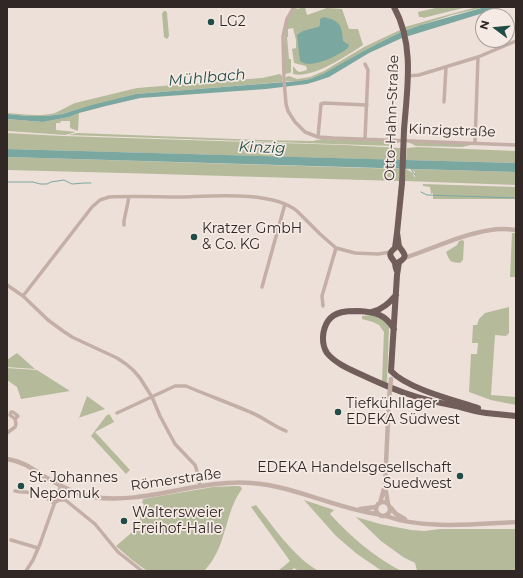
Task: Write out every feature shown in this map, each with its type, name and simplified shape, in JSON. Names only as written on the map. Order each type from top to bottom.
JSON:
[{"type":"main road","name":"Otto-Hahn-Straße","points":[[391,371],[394,329],[393,312],[396,295],[398,233],[408,76],[407,43],[402,24],[394,7]]},
{"type":"main road","points":[[375,312],[385,307],[396,295]]},
{"type":"main road","points":[[384,312],[346,311],[336,314],[328,320],[324,330],[323,340],[328,353],[340,364],[368,378],[405,393],[485,413],[516,416]]},
{"type":"main road","points":[[375,312],[385,317],[394,329]]},
{"type":"main road","points":[[391,371],[398,378],[419,388],[494,414]]},
{"type":"street","name":"Kinzigstraße","points":[[292,7],[287,19],[283,36],[286,104],[291,117],[305,132],[318,137],[516,145]]},
{"type":"street","points":[[408,76],[419,75],[478,57],[516,41]]},
{"type":"street","points":[[475,143],[478,57]]},
{"type":"street","points":[[365,64],[368,70],[366,139]]},
{"type":"street","points":[[444,102],[446,67]]},
{"type":"street","points":[[318,137],[321,104],[367,104]]},
{"type":"street","points":[[23,296],[87,213],[96,203],[109,197],[241,196],[276,201],[297,210],[336,248],[355,253],[397,255],[418,253],[482,231],[493,229],[516,230]]},
{"type":"street","points":[[124,225],[129,197]]},
{"type":"street","points":[[262,287],[285,204]]},
{"type":"street","points":[[323,306],[322,296],[336,248]]},
{"type":"street","points":[[7,285],[23,296],[48,320],[72,337],[108,353],[126,364],[140,378],[152,397],[175,444],[195,465],[200,486]]},
{"type":"street","name":"Otto-Hahn-Straße","points":[[390,506],[385,485],[391,371]]},
{"type":"street","points":[[117,413],[175,386],[186,386],[250,412],[286,431]]},
{"type":"street","points":[[7,433],[16,426],[14,419]]},
{"type":"street","name":"Römerstraße","points":[[7,459],[20,462],[70,490],[85,495],[109,499],[149,496],[224,483],[252,483],[281,488],[377,514]]},
{"type":"street","points":[[26,571],[46,530],[61,485]]},
{"type":"street","name":"Otto-Hahn-Straße","points":[[378,505],[385,485]]},
{"type":"street","points":[[15,491],[43,496],[54,503]]},
{"type":"street","points":[[58,494],[95,524],[118,552],[142,571]]},
{"type":"street","points":[[54,503],[59,500],[66,500]]},
{"type":"street","points":[[412,522],[396,514],[385,502],[378,505],[376,509],[377,514],[382,517],[386,516],[412,522],[452,525],[516,522]]},
{"type":"street","name":"Römerstraße","points":[[354,509],[366,509],[378,505]]},
{"type":"street","points":[[386,516],[390,513],[390,506]]},
{"type":"street","points":[[11,540],[38,548]]},
{"type":"green space","points":[[296,7],[297,9],[305,7],[307,15],[327,8],[342,9],[349,29],[358,29],[363,45],[329,66],[301,75],[293,74],[293,67],[300,72],[307,70],[306,66],[294,63],[292,49],[296,48],[296,40],[293,28],[288,29],[287,37],[289,59],[291,59],[291,72],[285,74],[285,31],[289,18]]},
{"type":"green space","points":[[440,7],[467,7],[423,18],[419,17],[418,12]]},
{"type":"green space","points":[[477,7],[485,7],[475,8],[475,9],[452,15],[406,30],[405,27]]},
{"type":"green space","points":[[164,11],[167,13],[169,36],[167,39],[164,37],[162,14]]},
{"type":"green space","points":[[400,30],[401,32],[369,48],[323,75],[298,81],[286,81],[286,77],[289,76],[297,79],[310,77],[324,71],[364,47]]},
{"type":"green space","points":[[280,74],[282,76],[282,82],[136,94],[61,114],[47,116],[7,114],[43,115],[55,113],[75,103],[137,88],[262,78]]},
{"type":"green space","points":[[79,113],[78,131],[70,128],[70,121],[61,121],[60,123],[56,123],[56,130],[76,132],[65,135],[7,131],[7,119],[43,122],[69,117]]},
{"type":"green space","points":[[7,133],[401,148],[400,160],[7,149]]},
{"type":"green space","points":[[78,133],[261,140],[313,141],[322,139],[401,141],[392,146],[68,135]]},
{"type":"green space","points":[[408,142],[472,144],[462,147],[416,146]]},
{"type":"green space","points":[[417,147],[516,151],[516,163],[406,160],[407,148]]},
{"type":"green space","points":[[7,157],[400,169],[399,181],[7,170]]},
{"type":"green space","points":[[406,169],[413,173],[414,177],[415,172],[411,169],[516,172],[516,185],[405,181]]},
{"type":"green space","points":[[423,184],[516,187],[516,199],[433,199],[433,193],[431,194],[430,187],[423,186]]},
{"type":"green space","points":[[512,233],[516,233],[516,277],[510,277]]},
{"type":"green space","points":[[463,240],[463,260],[460,263],[452,262],[446,252],[457,245],[459,241]]},
{"type":"green space","points":[[509,307],[509,333],[506,336],[495,335],[491,395],[516,397],[516,405],[491,400],[469,392],[471,354],[477,354],[478,343],[472,343],[473,325],[477,325],[479,319],[485,313]]},
{"type":"green space","points":[[371,315],[383,319],[389,327],[387,384],[382,381],[384,332],[379,325],[362,319],[362,316]]},
{"type":"green space","points":[[17,353],[35,369],[7,367],[7,360]]},
{"type":"green space","points":[[7,368],[37,370],[70,391],[21,399],[17,387],[7,380]]},
{"type":"green space","points":[[87,396],[105,409],[79,418]]},
{"type":"green space","points":[[109,414],[114,422],[95,432],[130,470],[126,474],[91,436]]},
{"type":"green space","points":[[240,486],[242,489],[234,503],[215,556],[204,571],[147,571],[116,546],[138,526],[144,504],[142,503],[143,499],[213,487]]},
{"type":"green space","points":[[304,500],[334,510],[330,514],[346,531],[381,559],[401,571],[382,571],[357,554],[336,536]]},
{"type":"green space","points":[[256,505],[290,547],[318,571],[299,571],[294,568],[291,571],[278,571],[290,561],[251,507]]},
{"type":"green space","points":[[356,517],[380,524],[424,531],[440,529],[516,529],[516,571],[417,571],[415,563],[403,557],[381,541]]},
{"type":"water","points":[[485,7],[503,7],[500,8],[481,8]]},
{"type":"water","points":[[475,10],[475,16],[402,38],[369,53],[329,77],[307,84],[266,89],[140,98],[79,113],[69,117],[43,122],[7,119],[7,114],[47,116],[62,114],[136,94],[310,79],[323,74],[401,32]]},
{"type":"water","points":[[324,17],[334,20],[339,24],[342,31],[343,41],[349,45],[348,48],[332,58],[318,63],[311,64],[300,61],[297,35],[303,31],[318,27],[320,25],[320,19]]},
{"type":"water","points":[[7,149],[516,163],[516,172],[7,157]]},
{"type":"waterway","points":[[411,169],[415,175]]},
{"type":"waterway","points":[[7,182],[33,182],[47,184],[64,180],[72,184],[91,183]]},
{"type":"waterway","points":[[421,192],[427,195],[516,198]]},
{"type":"place","name":"LG2","points":[[211,22]]},
{"type":"place","name":"Kratzer GmbH & Co. KG","points":[[194,237]]},
{"type":"place","name":"Tiefkühllager EDEKA Südwest","points":[[338,412]]},
{"type":"place","name":"EDEKA Handelsgesellschaft Suedwest","points":[[460,476]]},
{"type":"place","name":"St. Johannes Nepomuk","points":[[21,486]]},
{"type":"place","name":"Waltersweier Freihof-Halle","points":[[124,521]]},
{"type":"water label","name":"Mühlbach","points":[[207,78]]},
{"type":"water label","name":"Kinzig","points":[[262,148]]}]
